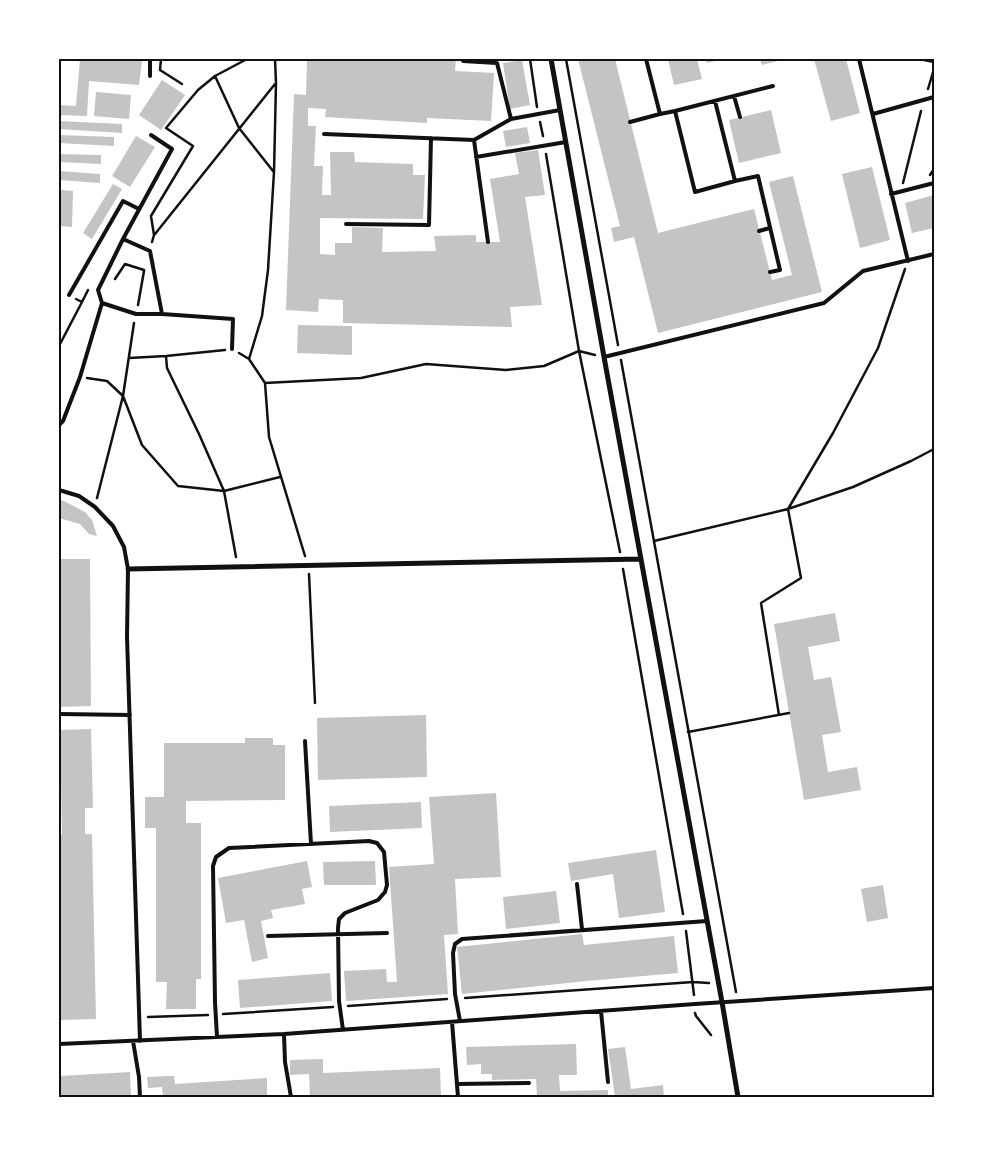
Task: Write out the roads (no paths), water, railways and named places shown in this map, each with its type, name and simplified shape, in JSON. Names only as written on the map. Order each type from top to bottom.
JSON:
[{"type":"street","points":[[551,59],[738,1097]]},
{"type":"street","points":[[128,570],[641,559]]},
{"type":"lane","points":[[150,59],[150,76]]},
{"type":"lane","points":[[646,59],[660,114]]},
{"type":"lane","points":[[859,59],[908,260]]},
{"type":"lane","points":[[463,61],[497,63],[511,119]]},
{"type":"lane","points":[[630,122],[773,86]]},
{"type":"lane","points":[[734,96],[740,118]]},
{"type":"lane","points":[[873,114],[934,97]]},
{"type":"lane","points":[[715,100],[735,182]]},
{"type":"lane","points":[[324,134],[474,140],[511,119],[560,110]]},
{"type":"lane","points":[[675,111],[695,192],[758,176],[780,270],[770,272]]},
{"type":"lane","points":[[59,425],[80,377],[102,303],[98,290],[123,239],[172,149],[150,135]]},
{"type":"lane","points":[[346,224],[429,225],[431,138]]},
{"type":"lane","points":[[474,140],[488,242]]},
{"type":"lane","points":[[476,157],[566,142]]},
{"type":"lane","points":[[892,194],[934,183]]},
{"type":"lane","points":[[69,296],[123,201],[139,210]]},
{"type":"lane","points":[[759,231],[770,228]]},
{"type":"lane","points":[[123,239],[150,251],[162,314]]},
{"type":"lane","points":[[604,357],[824,303],[862,271],[934,254]]},
{"type":"lane","points":[[102,303],[136,314],[233,319],[232,349]]},
{"type":"lane","points":[[59,490],[79,496],[95,507],[113,526],[124,547],[128,570],[128,637],[140,1041]]},
{"type":"lane","points":[[59,714],[130,715]]},
{"type":"lane","points":[[305,741],[310,844]]},
{"type":"lane","points":[[217,1037],[213,866],[216,857],[229,848],[369,841],[377,843],[384,852],[387,885],[385,892],[378,900],[345,913],[339,919],[340,1007],[343,1030]]},
{"type":"lane","points":[[577,884],[582,929]]},
{"type":"lane","points":[[460,1021],[456,999],[453,953],[455,944],[462,939],[707,921]]},
{"type":"lane","points":[[268,936],[387,932]]},
{"type":"lane","points":[[59,1044],[284,1034],[934,988]]},
{"type":"lane","points":[[601,1011],[608,1082]]},
{"type":"lane","points":[[452,1022],[458,1097]]},
{"type":"lane","points":[[284,1034],[291,1097]]},
{"type":"lane","points":[[133,1041],[140,1097]]},
{"type":"lane","points":[[457,1084],[529,1083]]}]
